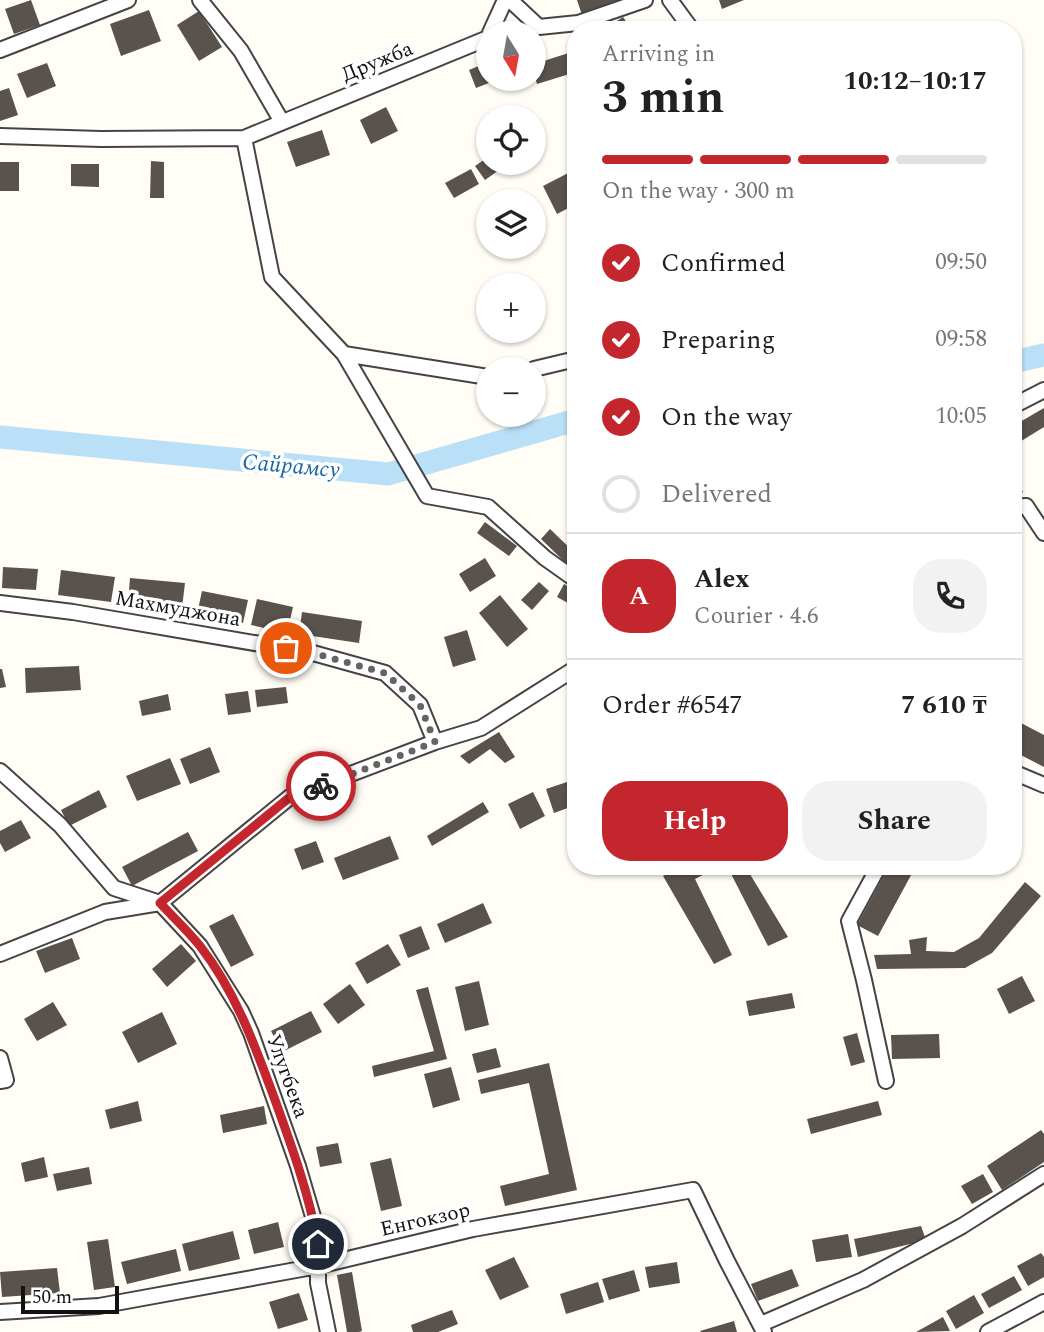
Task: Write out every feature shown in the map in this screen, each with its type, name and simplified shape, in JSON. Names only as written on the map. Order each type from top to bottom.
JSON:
[{"type":"street","points":[[0,50],[128,0]]},
{"type":"street","points":[[200,0],[241,51],[282,122]]},
{"type":"street","points":[[508,0],[539,27],[567,24]]},
{"type":"street","name":"Дружба","points":[[497,21],[508,0]]},
{"type":"street","points":[[584,21],[645,0]]},
{"type":"street","points":[[670,0],[685,21]]},
{"type":"street","name":"Дружба","points":[[244,138],[476,40]]},
{"type":"street","points":[[0,136],[101,139],[244,138],[272,276],[344,354],[427,496],[488,507],[545,558],[567,574]]},
{"type":"street","points":[[344,354],[476,375]]},
{"type":"street","points":[[546,366],[567,361]]},
{"type":"street","points":[[1022,401],[1044,390]]},
{"type":"street","points":[[1022,506],[1027,506],[1044,533]]},
{"type":"street","name":"Махмуджона","points":[[0,603],[74,612],[313,653],[385,673],[420,705],[435,742]]},
{"type":"street","points":[[0,954],[105,912],[160,903],[290,797],[435,742],[481,728],[567,674]]},
{"type":"street","name":"Улугбека","points":[[0,771],[60,825],[114,888],[160,903],[200,946],[241,1011],[298,1166],[314,1220],[318,1244],[318,1283],[328,1332]]},
{"type":"street","points":[[1022,776],[1044,785]]},
{"type":"street","points":[[874,875],[849,921],[886,1081]]},
{"type":"street","points":[[0,1058],[6,1080],[0,1081]]},
{"type":"street","points":[[763,1328],[863,1280],[962,1226],[1044,1174]]},
{"type":"street","name":"Енгокзор","points":[[0,1312],[99,1306],[318,1266],[472,1229],[693,1190],[763,1328]]},
{"type":"street","points":[[988,1332],[1044,1302]]},
{"type":"building","points":[[31,0],[40,25],[14,34],[5,9]]},
{"type":"building","points":[[577,0],[621,0],[582,15]]},
{"type":"building","points":[[719,0],[744,0],[722,9]]},
{"type":"building","points":[[149,10],[161,41],[121,56],[110,24]]},
{"type":"building","points":[[199,11],[222,47],[199,61],[177,25]]},
{"type":"building","points":[[567,54],[567,75],[546,81],[546,60]]},
{"type":"building","points":[[47,63],[56,86],[27,98],[17,74]]},
{"type":"building","points":[[476,67],[476,88],[469,70]]},
{"type":"building","points":[[9,88],[18,115],[0,121],[0,91]]},
{"type":"building","points":[[386,107],[398,131],[371,144],[360,120]]},
{"type":"building","points":[[322,130],[330,155],[296,167],[287,142]]},
{"type":"building","points":[[151,161],[164,162],[164,198],[150,198]]},
{"type":"building","points":[[0,162],[19,162],[19,191],[0,191]]},
{"type":"building","points":[[71,164],[99,164],[99,187],[71,186]]},
{"type":"building","points":[[471,169],[479,184],[454,198],[445,183]]},
{"type":"building","points":[[567,174],[567,209],[557,214],[543,186]]},
{"type":"building","points":[[1044,408],[1044,427],[1022,440],[1022,421]]},
{"type":"building","points":[[485,522],[517,546],[509,556],[477,533]]},
{"type":"building","points":[[550,529],[567,545],[567,564],[541,539]]},
{"type":"building","points":[[485,558],[496,576],[470,592],[459,574]]},
{"type":"building","points":[[3,567],[38,569],[36,590],[2,588]]},
{"type":"building","points":[[61,570],[115,577],[111,602],[58,595]]},
{"type":"building","points":[[130,578],[185,583],[182,608],[128,603]]},
{"type":"building","points":[[539,582],[549,591],[532,610],[521,600]]},
{"type":"building","points":[[564,584],[567,586],[567,602],[557,597]]},
{"type":"building","points":[[202,591],[248,600],[243,623],[197,614]]},
{"type":"building","points":[[500,595],[528,629],[507,647],[479,613]]},
{"type":"building","points":[[257,599],[293,607],[287,633],[251,625]]},
{"type":"building","points":[[302,612],[362,621],[359,643],[299,634]]},
{"type":"building","points":[[467,630],[476,660],[453,667],[444,637]]},
{"type":"building","points":[[79,666],[81,690],[26,693],[25,668]]},
{"type":"building","points":[[0,669],[6,687],[0,688]]},
{"type":"building","points":[[286,687],[288,703],[257,707],[255,690]]},
{"type":"building","points":[[248,691],[251,712],[228,715],[225,694]]},
{"type":"building","points":[[168,694],[171,710],[142,716],[139,701]]},
{"type":"building","points":[[1022,724],[1044,735],[1044,767],[1022,756]]},
{"type":"building","points":[[499,732],[515,757],[505,763],[490,749],[469,764],[460,756]]},
{"type":"building","points":[[210,747],[220,772],[190,784],[180,759]]},
{"type":"building","points":[[170,758],[181,784],[137,801],[126,776]]},
{"type":"building","points":[[567,782],[567,808],[554,813],[546,789]]},
{"type":"building","points":[[99,790],[107,807],[69,826],[61,810]]},
{"type":"building","points":[[533,792],[545,816],[520,829],[508,804]]},
{"type":"building","points":[[483,802],[489,812],[432,846],[427,836]]},
{"type":"building","points":[[21,820],[31,838],[5,852],[0,843],[0,831]]},
{"type":"building","points":[[188,832],[198,851],[132,886],[122,867]]},
{"type":"building","points":[[390,836],[399,859],[343,880],[334,858]]},
{"type":"building","points":[[316,841],[324,862],[302,870],[294,849]]},
{"type":"building","points":[[703,875],[695,879],[732,955],[714,964],[663,876]]},
{"type":"building","points":[[732,875],[750,875],[788,937],[768,946]]},
{"type":"building","points":[[884,875],[911,875],[878,936],[857,925]]},
{"type":"building","points":[[1025,882],[1041,896],[992,953],[965,968],[877,969],[874,955],[911,954],[909,940],[927,937],[926,951],[954,952],[979,938]]},
{"type":"building","points":[[483,903],[492,923],[445,943],[437,924]]},
{"type":"building","points":[[233,914],[254,955],[231,967],[209,926]]},
{"type":"building","points":[[421,926],[430,949],[408,958],[399,935]]},
{"type":"building","points":[[72,938],[80,959],[45,973],[36,951]]},
{"type":"building","points":[[181,944],[196,961],[167,987],[152,969]]},
{"type":"building","points":[[388,944],[401,965],[367,984],[355,963]]},
{"type":"building","points":[[1022,976],[1035,1001],[1009,1014],[997,989]]},
{"type":"building","points":[[479,981],[489,1025],[465,1031],[455,987]]},
{"type":"building","points":[[350,984],[365,1005],[338,1024],[323,1004]]},
{"type":"building","points":[[428,987],[447,1059],[374,1077],[372,1066],[434,1051],[416,990]]},
{"type":"building","points":[[792,993],[795,1008],[749,1016],[746,1001]]},
{"type":"building","points":[[53,1002],[67,1025],[37,1041],[24,1019]]},
{"type":"building","points":[[311,1011],[322,1032],[282,1052],[271,1031]]},
{"type":"building","points":[[162,1012],[177,1044],[138,1063],[122,1032]]},
{"type":"building","points":[[857,1033],[865,1062],[851,1066],[843,1037]]},
{"type":"building","points":[[939,1034],[940,1058],[892,1059],[891,1035]]},
{"type":"building","points":[[496,1048],[501,1067],[477,1073],[472,1054]]},
{"type":"building","points":[[549,1063],[577,1190],[505,1206],[500,1186],[549,1174],[529,1083],[481,1094],[478,1080]]},
{"type":"building","points":[[451,1067],[460,1100],[433,1108],[424,1074]]},
{"type":"building","points":[[138,1101],[142,1121],[110,1129],[105,1110]]},
{"type":"building","points":[[878,1101],[882,1115],[811,1134],[807,1119]]},
{"type":"building","points":[[264,1106],[267,1124],[223,1133],[220,1115]]},
{"type":"building","points":[[1041,1130],[1044,1134],[1044,1162],[1002,1190],[987,1166]]},
{"type":"building","points":[[338,1143],[342,1163],[320,1167],[316,1147]]},
{"type":"building","points":[[44,1157],[48,1177],[25,1182],[21,1163]]},
{"type":"building","points":[[391,1158],[402,1206],[381,1211],[370,1163]]},
{"type":"building","points":[[89,1167],[92,1184],[57,1191],[53,1174]]},
{"type":"building","points":[[983,1174],[993,1192],[972,1204],[961,1186]]},
{"type":"building","points":[[278,1222],[284,1247],[254,1254],[248,1230]]},
{"type":"building","points":[[921,1226],[926,1240],[858,1257],[854,1239]]},
{"type":"building","points":[[233,1231],[240,1259],[189,1271],[182,1244]]},
{"type":"building","points":[[848,1234],[852,1257],[816,1262],[812,1240]]},
{"type":"building","points":[[108,1239],[115,1287],[94,1290],[87,1242]]},
{"type":"building","points":[[176,1249],[181,1271],[127,1284],[121,1262]]},
{"type":"building","points":[[1041,1253],[1044,1257],[1044,1277],[1028,1286],[1017,1266]]},
{"type":"building","points":[[514,1257],[529,1287],[500,1300],[485,1270]]},
{"type":"building","points":[[677,1262],[680,1283],[649,1288],[645,1267]]},
{"type":"building","points":[[57,1268],[60,1293],[2,1297],[0,1272]]},
{"type":"building","points":[[792,1269],[799,1286],[758,1301],[751,1284]]},
{"type":"building","points":[[634,1270],[640,1291],[609,1300],[602,1279]]},
{"type":"building","points":[[352,1272],[362,1331],[359,1332],[347,1332],[337,1275]]},
{"type":"building","points":[[1014,1276],[1022,1290],[989,1308],[981,1294]]},
{"type":"building","points":[[598,1282],[604,1302],[566,1314],[560,1294]]},
{"type":"building","points":[[299,1293],[308,1320],[278,1329],[269,1302]]},
{"type":"building","points":[[974,1295],[984,1313],[956,1329],[946,1311]]},
{"type":"building","points":[[452,1310],[458,1324],[438,1332],[413,1332],[411,1325]]},
{"type":"building","points":[[943,1317],[950,1331],[916,1332]]},
{"type":"building","points":[[734,1321],[737,1332],[700,1331]]},
{"type":"waterway","name":"Сайрамсу","points":[[1022,360],[1044,355]]},
{"type":"waterway","name":"Сайрамсу","points":[[0,437],[388,474],[567,423]]},
{"type":"way so far","points":[[286,648],[385,673],[420,705],[435,742],[321,786]]},
{"type":"route","points":[[318,1244],[298,1166],[241,1011],[200,946],[160,903],[290,797],[321,786]]}]
